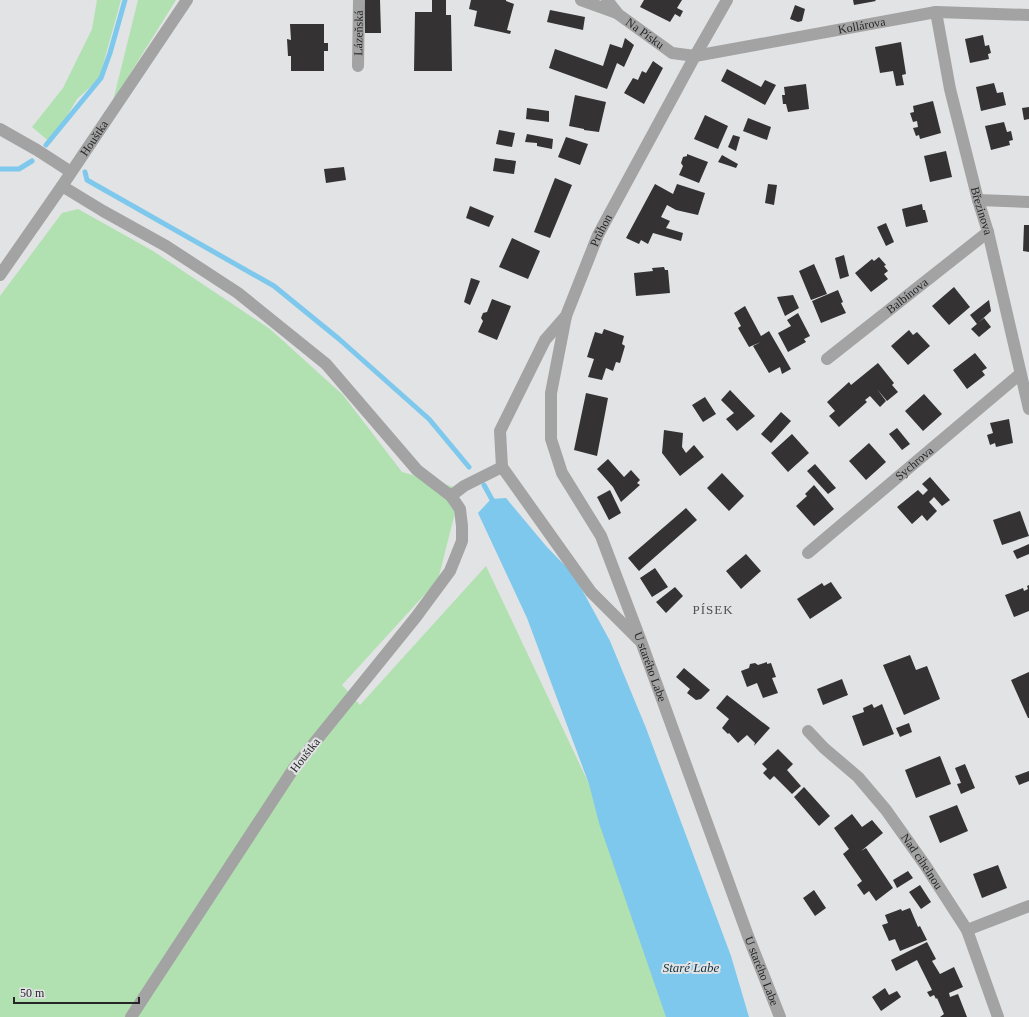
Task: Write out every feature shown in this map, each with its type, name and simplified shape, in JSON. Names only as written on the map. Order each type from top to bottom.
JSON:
[{"type":"street","name":"Houštka","points":[[0,275],[62,186],[186,0]]},
{"type":"street","name":"Lázeňská","points":[[358,66],[360,0]]},
{"type":"street","name":"Na Písku","points":[[581,0],[618,14],[672,53],[695,56]]},
{"type":"street","name":"Na Písku","points":[[607,0],[618,14]]},
{"type":"street","name":"Průhon","points":[[502,467],[500,431],[545,340],[566,316],[598,235],[727,0]]},
{"type":"street","name":"Kollárova","points":[[695,56],[936,12],[1029,15]]},
{"type":"street","name":"Březinova","points":[[936,12],[950,89],[978,200],[988,232],[1029,409]]},
{"type":"street","points":[[0,129],[37,150],[71,172]]},
{"type":"street","points":[[62,186],[166,246],[250,302],[326,364],[417,470],[451,496],[464,486],[502,467],[591,592],[642,644]]},
{"type":"street","points":[[978,200],[1029,202]]},
{"type":"street","name":"Balbínova","points":[[826,359],[988,232]]},
{"type":"street","name":"U starého Labe","points":[[566,316],[551,393],[551,439],[562,473],[601,536],[642,644],[748,936],[780,1017]]},
{"type":"street","name":"Sychrova","points":[[808,552],[1020,374]]},
{"type":"street","name":"Houštka","points":[[131,1017],[294,768],[411,623],[450,571],[462,541],[460,509],[451,496]]},
{"type":"street","name":"Nad cihelnou","points":[[808,731],[824,748],[858,777],[886,810],[925,865],[967,930],[998,1017]]},
{"type":"street","points":[[967,930],[1029,906]]},
{"type":"green space","points":[[97,0],[121,0],[99,79],[77,99],[51,143],[32,127],[63,88],[92,29]]},
{"type":"green space","points":[[138,0],[176,0],[113,101]]},
{"type":"green space","points":[[78,209],[153,251],[270,329],[343,395],[402,472],[461,489],[438,580],[342,685],[360,705],[486,566],[589,784],[667,1017],[0,1017],[0,296],[62,213]]},
{"type":"water","name":"Staré Labe","points":[[506,498],[546,546],[574,575],[610,641],[646,728],[731,956],[749,1017],[666,1017],[599,823],[589,784],[527,618],[478,513],[491,499]]},
{"type":"building","points":[[364,0],[380,0],[381,33],[365,33]]},
{"type":"building","points":[[432,0],[446,0],[446,15],[451,15],[452,71],[414,71],[415,12],[432,12]]},
{"type":"building","points":[[471,0],[506,0],[514,4],[507,30],[511,31],[510,34],[474,26],[477,11],[469,9]]},
{"type":"building","points":[[644,0],[682,0],[677,8],[683,11],[680,17],[675,14],[670,22],[640,7]]},
{"type":"building","points":[[853,0],[875,0],[876,1],[854,5]]},
{"type":"building","points":[[795,5],[805,9],[802,21],[798,22],[790,19]]},
{"type":"building","points":[[550,10],[585,17],[583,30],[547,22]]},
{"type":"building","points":[[290,24],[324,24],[324,43],[328,43],[328,51],[324,51],[324,71],[291,71],[291,56],[288,56],[287,39],[291,40]]},
{"type":"building","points":[[983,35],[985,46],[989,45],[991,53],[988,54],[989,59],[970,63],[965,39]]},
{"type":"building","points":[[625,38],[634,45],[624,67],[617,63],[607,89],[549,68],[555,49],[603,66],[610,44],[622,48]]},
{"type":"building","points":[[901,42],[906,74],[902,75],[904,85],[896,86],[893,71],[880,73],[875,47]]},
{"type":"building","points":[[653,61],[663,68],[644,104],[624,93],[633,78],[638,80],[642,71],[646,73]]},
{"type":"building","points":[[727,69],[761,87],[765,80],[776,85],[765,105],[721,81]]},
{"type":"building","points":[[994,83],[997,93],[1003,92],[1006,105],[981,111],[976,87]]},
{"type":"building","points":[[806,84],[809,109],[788,112],[786,104],[783,104],[782,95],[785,95],[784,87]]},
{"type":"building","points":[[575,95],[606,102],[599,132],[569,126]]},
{"type":"building","points":[[933,101],[941,133],[920,139],[919,135],[916,136],[913,128],[918,127],[917,121],[913,122],[910,113],[914,112],[913,106]]},
{"type":"building","points":[[1029,107],[1029,119],[1024,120],[1022,108]]},
{"type":"building","points":[[527,108],[549,111],[549,122],[526,119]]},
{"type":"building","points":[[705,115],[728,126],[718,149],[694,139]]},
{"type":"building","points":[[748,118],[771,127],[767,140],[743,131]]},
{"type":"building","points":[[1004,122],[1007,132],[1011,131],[1013,140],[1009,141],[1010,145],[991,150],[985,126]]},
{"type":"building","points":[[499,130],[515,133],[512,147],[496,144]]},
{"type":"building","points":[[527,134],[553,139],[552,149],[537,146],[537,143],[525,142]]},
{"type":"building","points":[[733,135],[740,137],[736,151],[728,147]]},
{"type":"building","points":[[566,137],[588,144],[580,165],[558,157]]},
{"type":"building","points":[[946,151],[952,177],[930,182],[924,156]]},
{"type":"building","points":[[687,154],[708,162],[699,183],[679,175],[683,166],[681,163],[683,157],[687,156]]},
{"type":"building","points":[[722,155],[738,164],[736,168],[718,162]]},
{"type":"building","points":[[495,158],[516,161],[514,174],[493,171]]},
{"type":"building","points":[[344,167],[346,180],[326,183],[324,169]]},
{"type":"building","points":[[555,178],[572,185],[550,238],[534,232]]},
{"type":"building","points":[[655,184],[673,194],[677,184],[705,193],[698,215],[676,210],[667,205],[661,217],[670,221],[666,228],[683,233],[681,241],[653,233],[648,244],[641,240],[639,244],[626,238]]},
{"type":"building","points":[[768,184],[777,185],[774,205],[765,203]]},
{"type":"building","points":[[922,204],[928,222],[906,227],[902,209]]},
{"type":"building","points":[[470,206],[494,216],[489,227],[466,218]]},
{"type":"building","points":[[886,223],[894,242],[886,246],[877,227]]},
{"type":"building","points":[[1024,225],[1029,225],[1029,252],[1023,251]]},
{"type":"building","points":[[512,238],[540,251],[528,279],[499,267]]},
{"type":"building","points":[[844,255],[849,276],[840,279],[835,258]]},
{"type":"building","points":[[879,257],[886,265],[884,266],[888,271],[884,274],[888,279],[871,292],[855,273],[872,259],[874,261]]},
{"type":"building","points":[[814,264],[827,294],[811,300],[799,271]]},
{"type":"building","points":[[664,267],[665,270],[668,270],[670,293],[636,296],[634,273],[653,271],[652,268]]},
{"type":"building","points":[[471,278],[480,281],[470,305],[464,302]]},
{"type":"building","points":[[954,287],[970,307],[949,325],[932,306]]},
{"type":"building","points":[[838,290],[843,302],[841,303],[846,313],[821,323],[812,301]]},
{"type":"building","points":[[793,295],[799,308],[785,316],[777,297]]},
{"type":"building","points":[[492,299],[511,306],[497,340],[478,332],[483,321],[481,318],[483,313],[487,312]]},
{"type":"building","points":[[989,300],[991,311],[977,324],[970,315]]},
{"type":"building","points":[[745,306],[761,336],[769,331],[791,369],[782,374],[780,367],[769,373],[753,346],[761,342],[749,347],[738,328],[741,326],[734,313]]},
{"type":"building","points":[[798,313],[810,336],[804,339],[806,342],[788,352],[778,333],[791,326],[787,320]]},
{"type":"building","points":[[984,318],[991,327],[979,337],[971,329]]},
{"type":"building","points":[[604,329],[624,336],[622,344],[625,346],[620,363],[616,362],[613,371],[606,368],[602,380],[588,377],[594,359],[587,357],[595,332],[602,334]]},
{"type":"building","points":[[909,330],[913,335],[917,332],[930,346],[908,365],[891,346]]},
{"type":"building","points":[[975,353],[987,368],[982,371],[985,375],[967,389],[953,370]]},
{"type":"building","points":[[878,363],[894,383],[892,385],[898,392],[887,401],[877,389],[886,401],[880,407],[870,396],[865,400],[867,402],[839,427],[829,416],[835,411],[827,402],[849,382],[851,385]]},
{"type":"building","points":[[730,390],[755,416],[737,431],[726,419],[734,413],[721,400]]},
{"type":"building","points":[[586,393],[608,398],[597,456],[574,450]]},
{"type":"building","points":[[924,394],[942,414],[923,431],[905,411]]},
{"type":"building","points":[[705,397],[716,414],[703,422],[692,405]]},
{"type":"building","points":[[781,412],[791,421],[771,443],[761,434]]},
{"type":"building","points":[[1009,419],[1013,443],[996,447],[995,443],[990,445],[987,435],[993,433],[990,423]]},
{"type":"building","points":[[897,428],[910,444],[902,450],[889,434]]},
{"type":"building","points":[[664,430],[683,433],[682,447],[686,453],[694,445],[704,457],[680,476],[662,453]]},
{"type":"building","points":[[792,434],[809,453],[788,472],[771,453]]},
{"type":"building","points":[[869,443],[886,462],[866,480],[849,461]]},
{"type":"building","points":[[608,459],[624,477],[631,470],[640,480],[637,483],[640,485],[621,502],[613,487],[597,469]]},
{"type":"building","points":[[815,464],[836,488],[828,494],[807,471]]},
{"type":"building","points":[[722,473],[744,496],[729,511],[707,488]]},
{"type":"building","points":[[930,477],[950,500],[942,506],[934,497],[929,502],[937,511],[927,521],[922,515],[912,524],[897,507],[918,490],[923,495],[928,490],[922,484]]},
{"type":"building","points":[[814,485],[834,509],[814,526],[796,506],[807,496],[805,494]]},
{"type":"building","points":[[610,490],[621,513],[609,520],[597,497]]},
{"type":"building","points":[[686,508],[697,520],[639,571],[628,558]]},
{"type":"building","points":[[1020,511],[1029,536],[1002,545],[993,520]]},
{"type":"building","points":[[1029,544],[1029,554],[1017,559],[1013,551]]},
{"type":"building","points":[[746,554],[761,571],[741,589],[726,571]]},
{"type":"building","points":[[655,568],[668,587],[652,597],[640,578]]},
{"type":"building","points":[[831,582],[842,598],[810,619],[797,599],[822,583],[824,586]]},
{"type":"building","points":[[1029,585],[1029,611],[1014,617],[1005,595],[1023,588],[1024,591],[1028,589],[1027,586]]},
{"type":"building","points":[[675,587],[683,596],[666,613],[656,602]]},
{"type":"building","points":[[910,655],[916,670],[927,666],[940,699],[904,715],[883,665]]},
{"type":"building","points":[[767,662],[767,664],[771,663],[776,677],[772,678],[778,693],[763,698],[757,683],[747,687],[741,671],[749,668],[750,664],[755,663],[758,665]]},
{"type":"building","points":[[684,668],[710,690],[701,699],[696,700],[687,693],[690,689],[676,677]]},
{"type":"building","points":[[1029,672],[1029,718],[1028,718],[1011,680]]},
{"type":"building","points":[[842,679],[848,695],[823,705],[817,689]]},
{"type":"building","points":[[727,695],[770,728],[754,746],[755,743],[747,735],[738,743],[722,728],[729,719],[716,708]]},
{"type":"building","points":[[872,704],[874,708],[882,704],[894,734],[863,746],[852,716],[864,712],[863,708]]},
{"type":"building","points":[[909,723],[912,732],[900,737],[896,728]]},
{"type":"building","points":[[778,749],[793,764],[787,770],[801,786],[792,794],[774,776],[770,780],[763,773],[767,769],[762,764]]},
{"type":"building","points":[[940,756],[951,784],[916,798],[905,770]]},
{"type":"building","points":[[965,764],[975,788],[961,794],[957,784],[961,783],[955,768]]},
{"type":"building","points":[[1029,771],[1029,781],[1019,785],[1015,776]]},
{"type":"building","points":[[804,787],[830,816],[819,826],[794,797]]},
{"type":"building","points":[[957,805],[968,831],[940,843],[929,816]]},
{"type":"building","points":[[852,814],[862,827],[872,820],[883,833],[861,851],[866,848],[893,888],[876,901],[869,891],[864,895],[857,885],[862,881],[843,854],[849,849],[834,828]]},
{"type":"building","points":[[998,865],[1007,888],[982,898],[973,874]]},
{"type":"building","points":[[908,871],[913,878],[897,888],[893,880]]},
{"type":"building","points":[[920,885],[931,902],[921,909],[909,892]]},
{"type":"building","points":[[814,890],[826,908],[815,916],[803,898]]},
{"type":"building","points":[[910,908],[918,927],[920,926],[927,940],[900,951],[895,939],[889,941],[882,925],[888,923],[885,915],[901,909],[902,911]]},
{"type":"building","points":[[927,942],[936,959],[932,961],[940,974],[954,967],[963,987],[949,993],[950,997],[958,994],[967,1017],[940,1017],[944,1014],[937,998],[936,999],[934,995],[930,997],[927,992],[932,990],[917,960],[896,971],[891,960]]},
{"type":"building","points":[[885,988],[889,995],[897,991],[901,997],[881,1011],[872,997]]},
{"type":"waterway","points":[[46,145],[101,78],[110,53],[125,0]]},
{"type":"waterway","points":[[0,169],[19,169],[32,161]]},
{"type":"waterway","points":[[85,172],[87,180],[274,286],[339,339],[429,419],[469,467]]},
{"type":"waterway","points":[[484,485],[495,505]]},
{"type":"district","name":"PÍSEK","points":[[713,609]]}]
